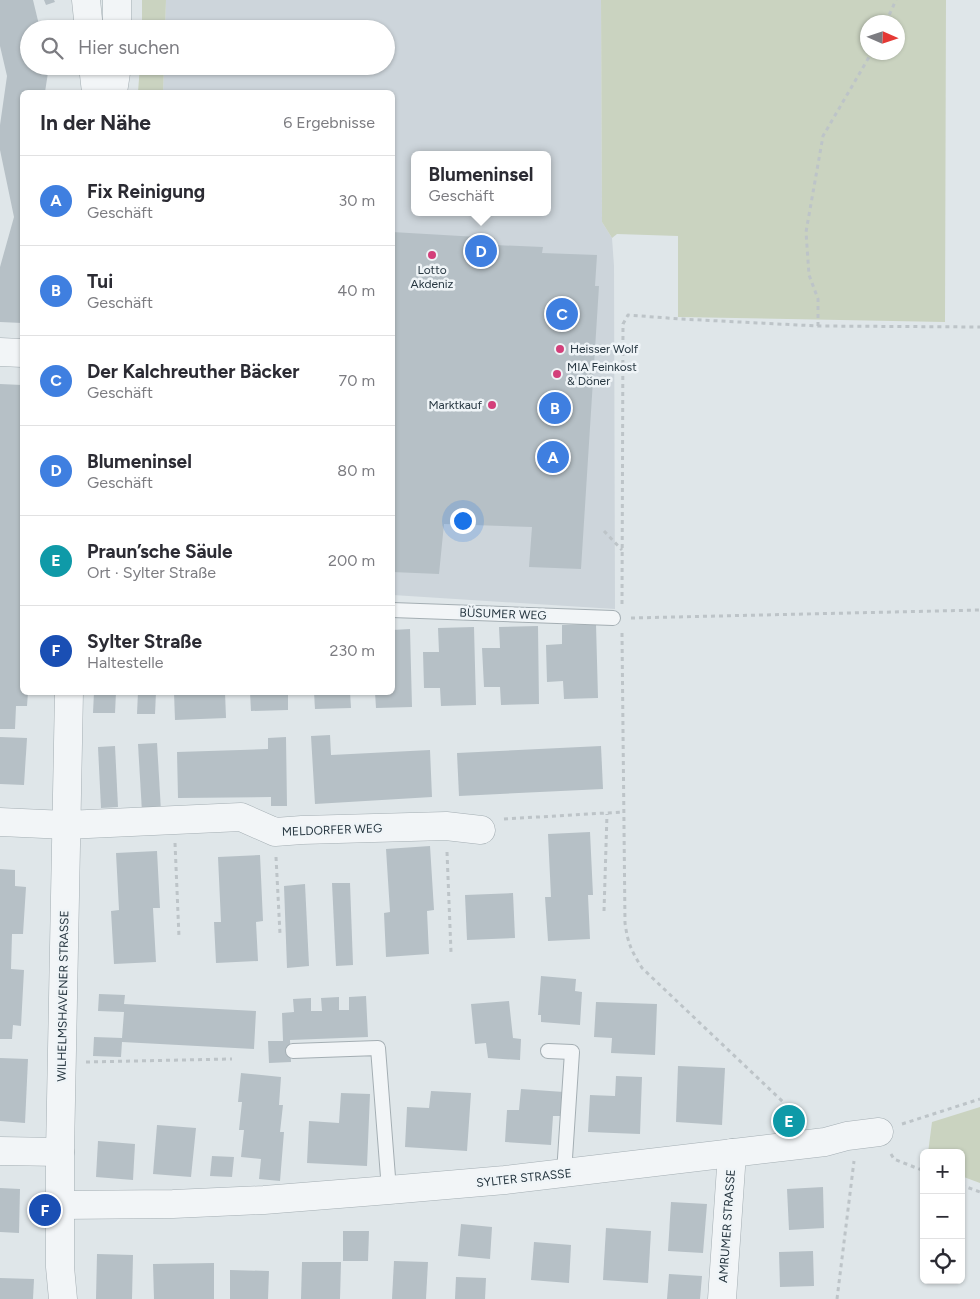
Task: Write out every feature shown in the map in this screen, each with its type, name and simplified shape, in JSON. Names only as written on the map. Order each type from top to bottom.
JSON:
[{"type":"street","points":[[86,0],[88,20]]},
{"type":"street","points":[[117,0],[117,20]]},
{"type":"street","points":[[94,75],[96,90]]},
{"type":"street","points":[[113,90],[116,75]]},
{"type":"street","points":[[0,352],[20,353]]},
{"type":"street","name":"WILHELMSHAVENER STRASSE","points":[[63,1299],[60,1267],[60,1152],[69,695]]},
{"type":"street","name":"MELDORFER WEG","points":[[0,822],[66,824],[241,817],[275,832],[446,826],[481,830]]},
{"type":"street","name":"SYLTER STRASSE","points":[[60,1206],[264,1200],[505,1180],[732,1153],[879,1132]]},
{"type":"street","points":[[0,1151],[60,1152]]},
{"type":"street","name":"AMRUMER STRASSE","points":[[722,1299],[732,1153]]},
{"type":"lane","name":"BÜSUMER WEG","points":[[395,610],[620,618]]},
{"type":"lane","points":[[293,1051],[378,1048],[389,1190]]},
{"type":"lane","points":[[548,1052],[572,1052],[564,1173]]},
{"type":"path","points":[[889,15],[896,0]]},
{"type":"path","points":[[818,326],[818,299],[809,275],[806,232],[823,136],[867,60]]},
{"type":"path","points":[[838,1299],[854,1159],[836,1139],[642,968],[632,953],[627,939],[625,923],[620,618],[623,550],[623,324],[628,315],[818,326],[980,327]]},
{"type":"path","points":[[604,531],[623,550]]},
{"type":"path","points":[[620,618],[980,610]]},
{"type":"path","points":[[481,830],[500,820],[623,812]]},
{"type":"path","points":[[604,911],[607,814]]},
{"type":"path","points":[[174,820],[179,937]]},
{"type":"path","points":[[446,826],[451,952]]},
{"type":"path","points":[[275,832],[280,934]]},
{"type":"path","points":[[63,1062],[232,1059]]},
{"type":"path","points":[[920,1169],[894,1159],[879,1132],[980,1099]]},
{"type":"path","points":[[965,1186],[980,1192]]},
{"type":"shaded area","name":"Marktkauf","points":[[166,0],[601,0],[602,222],[612,238],[614,266],[615,609],[395,595],[395,90],[163,90],[164,75],[395,75],[395,20],[165,20]]},
{"type":"green space","points":[[142,0],[166,0],[165,20],[142,20]]},
{"type":"green space","points":[[601,0],[946,0],[945,322],[678,317],[678,236],[617,234],[612,238],[602,222]]},
{"type":"green space","points":[[139,75],[164,75],[163,90],[138,90]]},
{"type":"green space","points":[[980,1107],[980,1183],[965,1177],[965,1149],[929,1149],[932,1122]]},
{"type":"building","points":[[0,0],[33,0],[38,20],[20,20],[20,75],[48,75],[45,90],[20,90],[20,323],[0,322],[0,267],[14,217],[0,150],[0,125],[7,76],[0,46]]},
{"type":"building","points":[[44,0],[54,0],[55,2],[46,5]]},
{"type":"building","name":"Marktkauf","points":[[395,232],[495,238],[495,245],[543,247],[542,253],[597,255],[595,286],[599,286],[581,569],[529,567],[532,527],[444,524],[439,574],[395,572]]},
{"type":"building","points":[[0,384],[20,385],[20,695],[28,695],[27,706],[16,706],[15,729],[0,729]]},
{"type":"building","points":[[596,624],[598,698],[564,699],[563,681],[547,682],[546,645],[562,644],[562,625]]},
{"type":"building","points":[[538,626],[539,704],[501,705],[500,687],[484,687],[482,648],[500,648],[499,627]]},
{"type":"building","points":[[474,627],[476,705],[441,706],[440,688],[424,688],[423,652],[439,652],[438,628]]},
{"type":"building","points":[[410,629],[412,707],[376,708],[375,695],[395,695],[395,630]]},
{"type":"building","points":[[94,695],[116,695],[115,713],[93,713]]},
{"type":"building","points":[[138,695],[156,695],[155,714],[137,714]]},
{"type":"building","points":[[174,695],[225,695],[226,718],[175,720]]},
{"type":"building","points":[[250,695],[288,695],[288,710],[251,711]]},
{"type":"building","points":[[314,695],[350,695],[351,708],[315,709]]},
{"type":"building","points":[[330,735],[331,755],[430,750],[432,797],[315,804],[311,736]]},
{"type":"building","points":[[0,737],[27,738],[24,785],[0,784]]},
{"type":"building","points":[[286,737],[287,806],[271,806],[271,797],[178,798],[177,752],[268,749],[268,738]]},
{"type":"building","points":[[157,743],[161,811],[142,812],[138,744]]},
{"type":"building","points":[[115,746],[118,807],[101,808],[98,747]]},
{"type":"building","points":[[601,746],[603,789],[459,796],[457,753]]},
{"type":"building","points":[[590,832],[593,895],[588,895],[590,939],[548,941],[545,897],[551,897],[548,834]]},
{"type":"building","points":[[430,846],[434,910],[427,911],[429,954],[386,957],[384,913],[390,912],[386,849]]},
{"type":"building","points":[[157,851],[160,908],[153,908],[156,962],[114,964],[111,911],[119,910],[116,853]]},
{"type":"building","points":[[260,855],[263,921],[256,922],[258,961],[216,963],[214,922],[221,922],[218,857]]},
{"type":"building","points":[[0,869],[15,870],[15,886],[26,887],[23,934],[12,934],[11,969],[24,970],[21,1026],[13,1025],[12,1039],[0,1039]]},
{"type":"building","points":[[332,883],[350,883],[353,965],[336,966]]},
{"type":"building","points":[[305,884],[309,966],[287,968],[284,886]]},
{"type":"building","points":[[513,893],[515,938],[467,940],[465,895]]},
{"type":"building","points":[[541,976],[576,979],[575,991],[582,992],[580,1025],[541,1022],[541,1015],[538,1015]]},
{"type":"building","points":[[99,994],[125,995],[124,1004],[256,1011],[254,1049],[122,1042],[121,1057],[93,1056],[94,1037],[122,1038],[124,1012],[98,1011]]},
{"type":"building","points":[[366,996],[368,1037],[290,1040],[291,1062],[269,1063],[268,1041],[283,1041],[282,1013],[294,1012],[293,999],[311,998],[311,1011],[322,1011],[321,998],[339,997],[339,1010],[349,1010],[349,997]]},
{"type":"building","points":[[509,1001],[513,1038],[521,1039],[520,1060],[488,1058],[486,1043],[475,1044],[471,1004]]},
{"type":"building","points":[[596,1002],[657,1004],[655,1055],[611,1053],[612,1038],[594,1037]]},
{"type":"building","points":[[0,1058],[28,1059],[25,1123],[0,1121]]},
{"type":"building","points":[[678,1066],[725,1068],[722,1125],[676,1122]]},
{"type":"building","points":[[241,1073],[281,1077],[279,1105],[283,1105],[280,1132],[284,1132],[280,1181],[259,1179],[261,1159],[241,1157],[244,1130],[239,1130],[242,1102],[238,1102]]},
{"type":"building","points":[[616,1076],[642,1077],[640,1134],[588,1132],[590,1095],[615,1096]]},
{"type":"building","points":[[521,1089],[564,1092],[562,1116],[553,1116],[551,1145],[505,1142],[507,1110],[519,1110]]},
{"type":"building","points":[[431,1091],[471,1093],[467,1151],[405,1147],[407,1107],[429,1108]]},
{"type":"building","points":[[341,1093],[370,1094],[367,1166],[307,1163],[309,1121],[339,1123]]},
{"type":"building","points":[[157,1125],[196,1128],[191,1177],[153,1174]]},
{"type":"building","points":[[98,1141],[135,1144],[133,1180],[96,1177]]},
{"type":"building","points":[[212,1156],[234,1157],[232,1177],[210,1176]]},
{"type":"building","points":[[823,1187],[824,1228],[789,1230],[787,1189]]},
{"type":"building","points":[[0,1188],[20,1189],[19,1233],[0,1232]]},
{"type":"building","points":[[671,1202],[707,1204],[703,1253],[668,1251]]},
{"type":"building","points":[[461,1224],[492,1227],[490,1259],[458,1256]]},
{"type":"building","points":[[606,1228],[651,1231],[648,1283],[603,1280]]},
{"type":"building","points":[[343,1231],[369,1231],[368,1261],[343,1261]]},
{"type":"building","points":[[534,1242],[571,1245],[569,1283],[531,1280]]},
{"type":"building","points":[[813,1251],[814,1286],[780,1287],[779,1252]]},
{"type":"building","points":[[97,1254],[133,1255],[132,1299],[96,1299]]},
{"type":"building","points":[[394,1261],[428,1262],[426,1299],[392,1299]]},
{"type":"building","points":[[302,1262],[341,1262],[340,1299],[301,1299]]},
{"type":"building","points":[[214,1263],[214,1299],[154,1299],[153,1264]]},
{"type":"building","points":[[230,1270],[269,1271],[268,1299],[230,1299]]},
{"type":"building","points":[[669,1274],[702,1276],[700,1299],[667,1299]]},
{"type":"building","points":[[456,1277],[486,1278],[485,1299],[455,1299]]},
{"type":"building","points":[[0,1278],[34,1279],[33,1299],[0,1299]]},
{"type":"place","name":"Blumeninsel","points":[[481,251]]},
{"type":"place","name":"Lotto Akdeniz","points":[[432,255]]},
{"type":"place","name":"Der Kalchreuther Bäcker","points":[[562,314]]},
{"type":"place","name":"Heisser Wolf","points":[[560,349]]},
{"type":"place","name":"MIA Feinkost & Döner","points":[[557,374]]},
{"type":"place","name":"Marktkauf","points":[[492,405]]},
{"type":"place","name":"Tui","points":[[555,408]]},
{"type":"place","name":"Fix Reinigung","points":[[553,457]]},
{"type":"place","name":"Praun’sche Säule","points":[[789,1121]]},
{"type":"place","name":"Sylter Straße","points":[[45,1210]]}]
